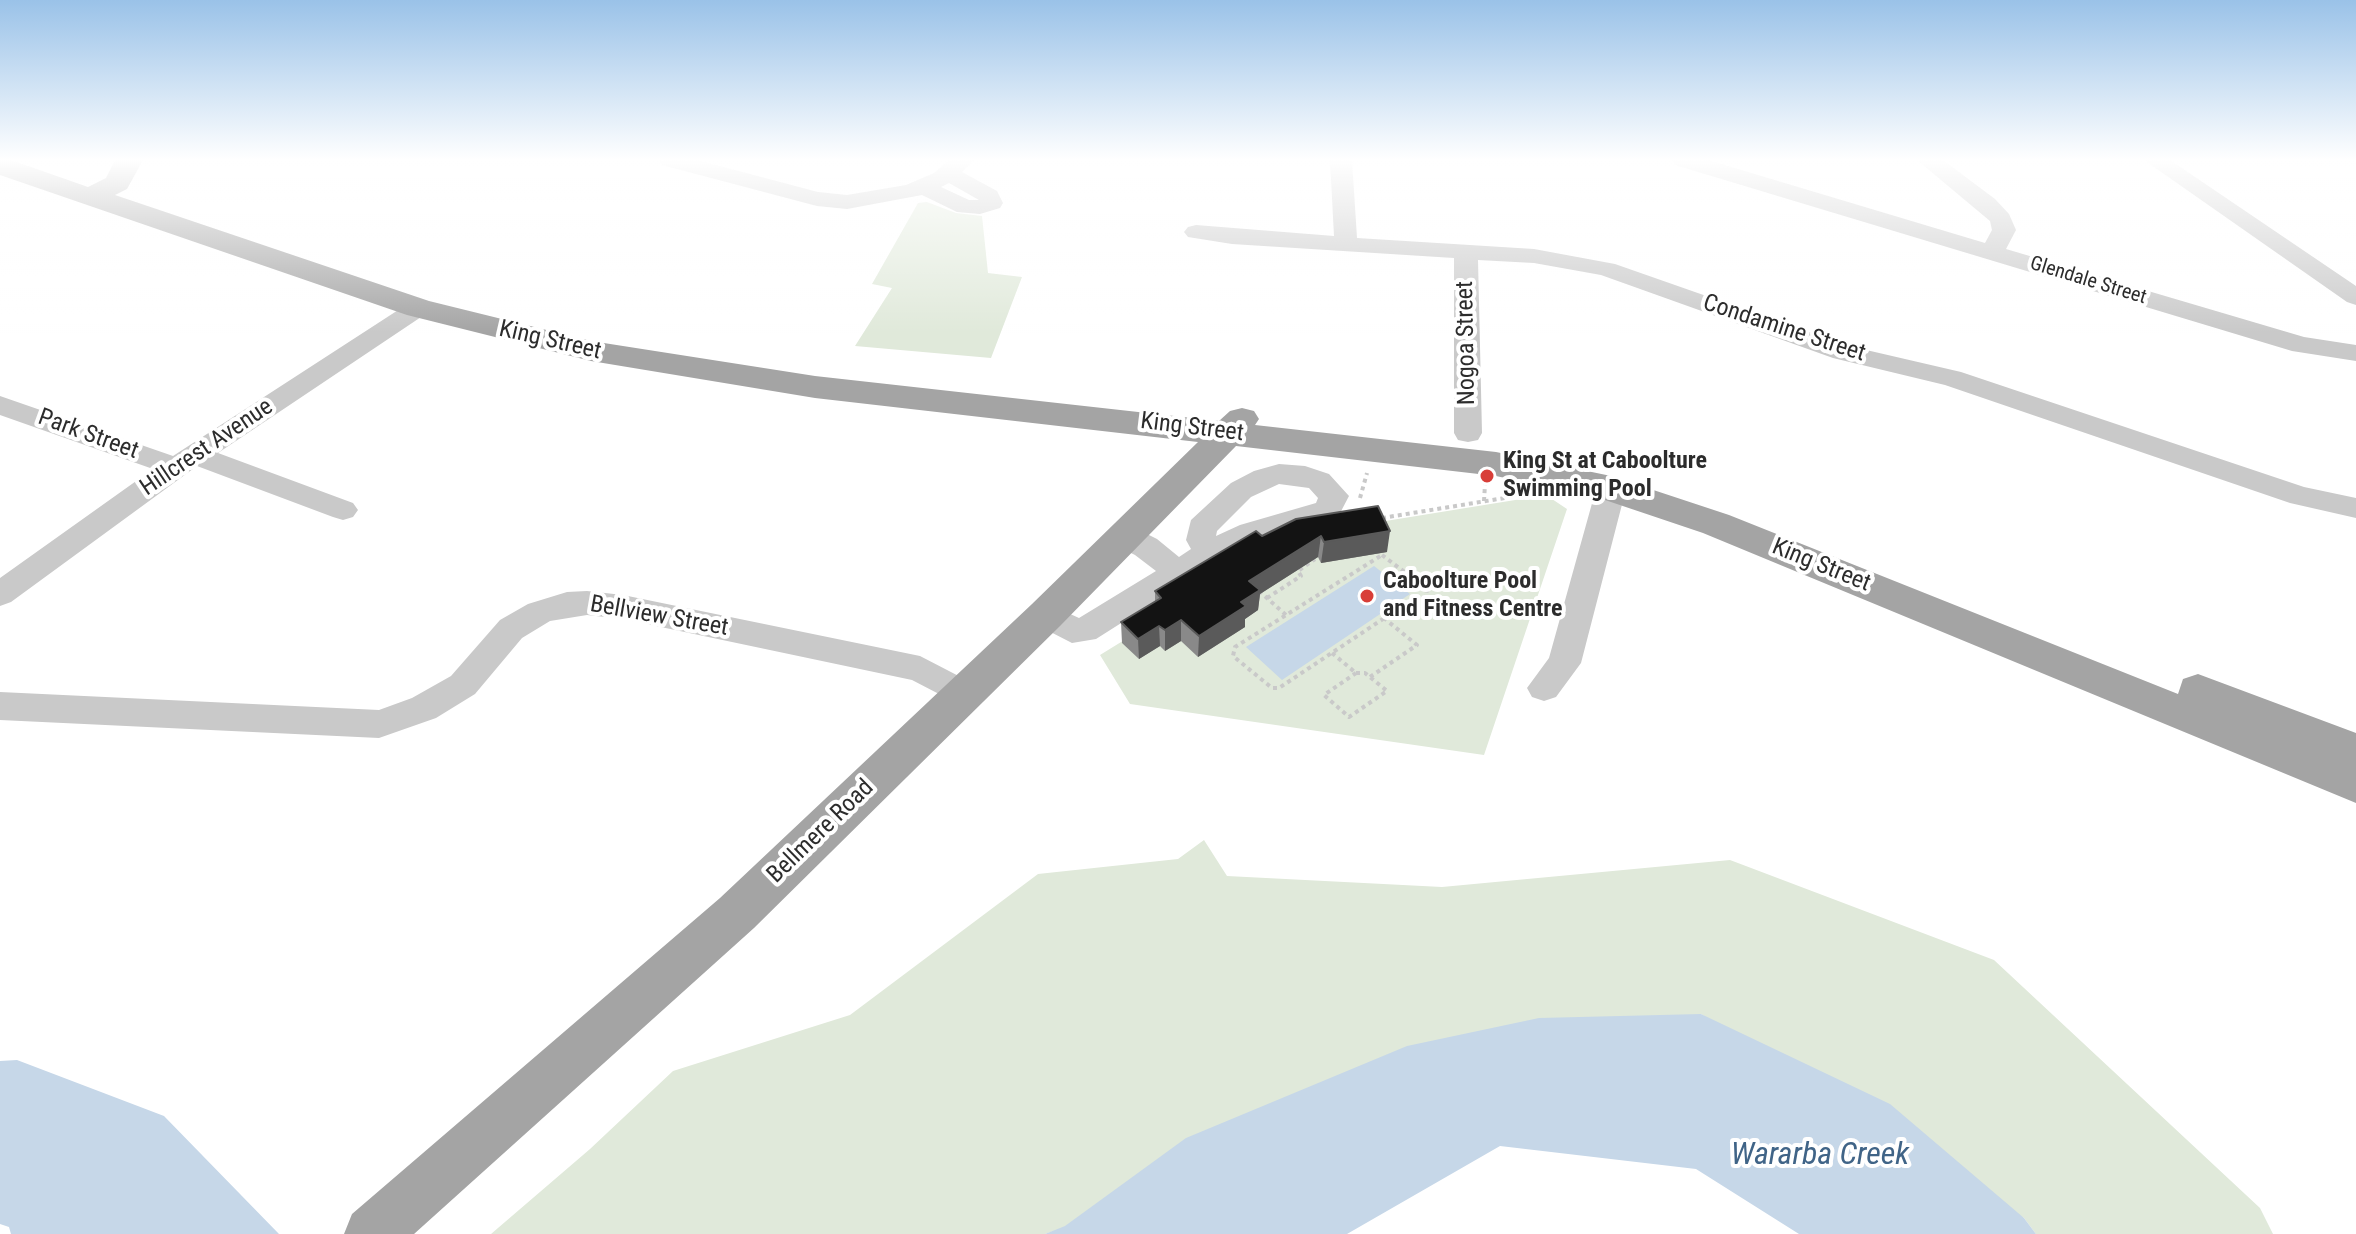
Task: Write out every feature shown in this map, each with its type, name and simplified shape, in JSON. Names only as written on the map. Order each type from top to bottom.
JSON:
[{"type":"main road","name":"King Street","points":[[203,218],[418,308],[591,351],[723,374],[1240,421],[1468,433],[1546,446],[1647,473],[1722,500],[1900,585],[2356,784]]},
{"type":"main road","name":"King Street","points":[[223,218],[454,297],[584,330],[744,356],[1240,421],[1496,464],[1611,489],[1900,585],[2356,752]]},
{"type":"main road","name":"Bellmere Road","points":[[373,1234],[737,913],[1126,537],[1240,421]]},
{"type":"street","points":[[1344,218],[1346,244]]},
{"type":"street","name":"Glendale Street","points":[[1874,218],[2301,345],[2356,353]]},
{"type":"street","points":[[1992,253],[2004,230],[2000,218]]},
{"type":"street","points":[[2239,218],[2356,297]]},
{"type":"street","name":"Condamine Street","points":[[1196,232],[1534,256],[1606,269],[1842,352],[1952,378],[2300,496],[2356,508]]},
{"type":"street","name":"Nogoa Street","points":[[1466,252],[1468,433]]},
{"type":"street","name":"Hillcrest Avenue","points":[[0,594],[186,461],[418,308]]},
{"type":"street","name":"Park Street","points":[[0,405],[343,510]]},
{"type":"street","points":[[1544,688],[1564,663],[1611,489]]},
{"type":"street","points":[[1126,537],[1146,547],[1178,572]]},
{"type":"street","points":[[1046,615],[1072,631],[1085,630],[1208,553]]},
{"type":"street","name":"Bellview Street","points":[[0,706],[379,724],[424,708],[463,685],[511,629],[539,612],[567,604],[587,603],[623,607],[920,669],[964,694]]},
{"type":"path","points":[[1484,501],[1485,480]]},
{"type":"path","points":[[1375,519],[1530,494]]},
{"type":"path","points":[[1382,555],[1427,589],[1426,596],[1417,602],[1407,603],[1384,618],[1279,688],[1272,688],[1233,656],[1235,647],[1382,555]]},
{"type":"path","points":[[1267,598],[1301,576],[1298,571],[1315,559]]},
{"type":"path","points":[[1249,582],[1286,615]]},
{"type":"path","points":[[1370,677],[1417,645],[1384,618]]},
{"type":"path","points":[[1332,653],[1356,673]]},
{"type":"path","points":[[1356,673],[1365,673],[1387,691],[1349,717],[1324,695],[1356,673]]},
{"type":"green space","points":[[910,218],[982,218],[988,273],[1022,277],[991,358],[855,346],[892,288],[872,284]]},
{"type":"green space","name":"Caboolture Pool and Fitness Centre","points":[[1546,495],[1567,509],[1484,755],[1130,704],[1100,655],[1293,536]]},
{"type":"green space","points":[[1204,840],[1227,876],[1442,887],[1730,860],[1994,960],[2260,1208],[2273,1234],[2036,1234],[2024,1218],[1701,1014],[1045,1234],[491,1234],[590,1149],[673,1071],[850,1015],[1038,874],[1178,859]]},
{"type":"water","points":[[1374,566],[1410,594],[1282,680],[1246,647]]},
{"type":"water","name":"Wararba Creek","points":[[1701,1014],[1890,1104],[2024,1218],[2036,1234],[1799,1234],[1696,1169],[1500,1146],[1347,1234],[1045,1234],[1065,1226],[1186,1138],[1407,1046],[1539,1018]]},
{"type":"water","points":[[17,1060],[164,1116],[279,1234],[11,1234],[9,1227],[0,1224],[0,1061]]},
{"type":"building","points":[[1378,506],[1390,531],[1324,542],[1321,536],[1249,581],[1260,590],[1241,602],[1246,606],[1199,636],[1181,620],[1165,630],[1159,626],[1138,639],[1121,622],[1161,598],[1155,591],[1256,531],[1262,536],[1296,519]]},
{"type":"place","name":"King St at Caboolture Swimming Pool","points":[[1487,476]]},
{"type":"place","name":"Caboolture Pool and Fitness Centre","points":[[1367,596]]}]
